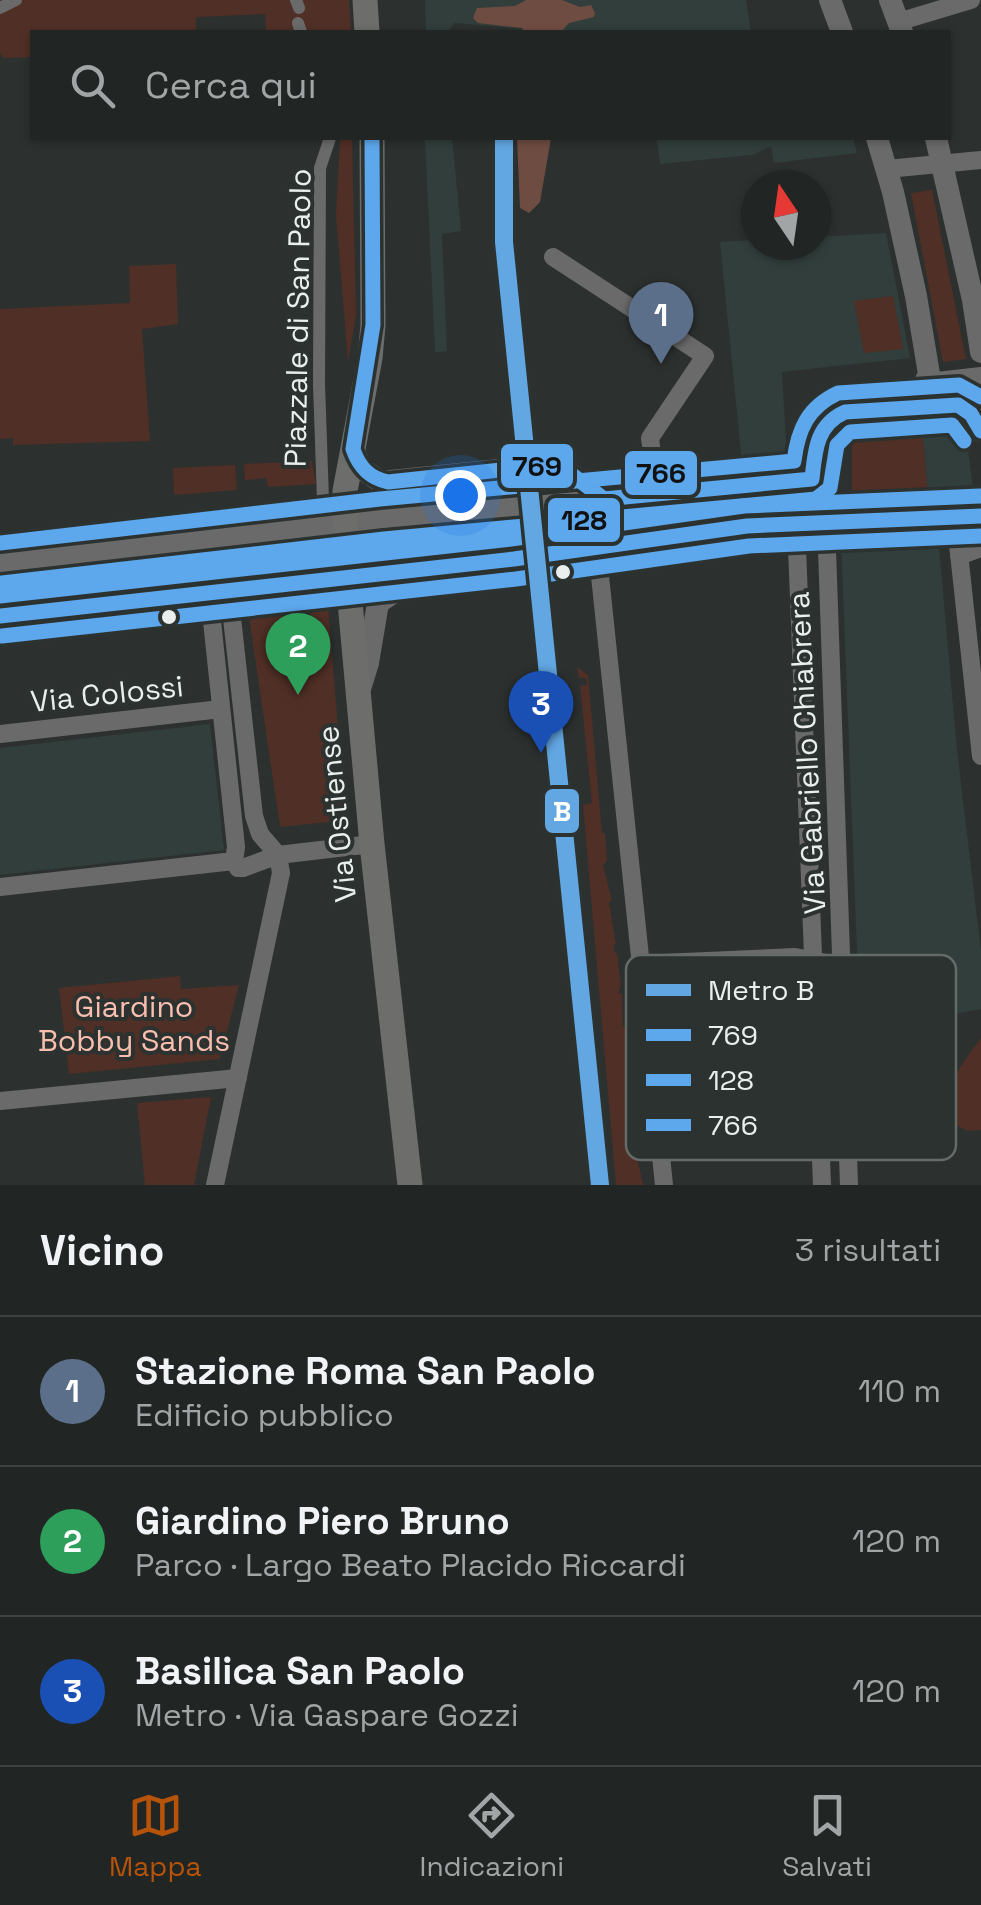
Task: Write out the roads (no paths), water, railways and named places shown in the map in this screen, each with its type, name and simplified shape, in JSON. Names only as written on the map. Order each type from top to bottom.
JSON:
[{"type":"main road","points":[[365,0],[366,30]]},
{"type":"main road","name":"Via Ostiense","points":[[372,140],[374,324],[345,491],[344,524],[372,844],[410,1185]]},
{"type":"street","points":[[0,8],[16,0]]},
{"type":"street","points":[[830,0],[841,30]]},
{"type":"street","points":[[897,18],[971,0]]},
{"type":"street","name":"Piazzale di San Paolo","points":[[323,500],[320,168],[329,140]]},
{"type":"street","points":[[878,140],[916,296],[928,382]]},
{"type":"street","points":[[937,140],[981,352]]},
{"type":"street","points":[[887,169],[981,160]]},
{"type":"street","points":[[553,257],[705,356],[650,438],[657,494]]},
{"type":"street","points":[[897,409],[928,382],[981,376]]},
{"type":"street","points":[[796,522],[812,478],[818,436],[832,417],[845,412],[958,405],[972,414],[981,431]]},
{"type":"street","points":[[353,449],[361,468],[378,481],[547,465],[572,474],[598,500],[596,546],[638,955]]},
{"type":"street","points":[[0,563],[812,478]]},
{"type":"street","points":[[812,478],[826,521]]},
{"type":"street","points":[[0,616],[430,569],[796,522],[981,516]]},
{"type":"street","points":[[952,518],[981,756]]},
{"type":"street","name":"Via Gabriello Chiabrera","points":[[826,521],[842,955]]},
{"type":"street","name":"Via Gabriello Chiabrera","points":[[796,522],[815,953],[842,944]]},
{"type":"street","points":[[136,602],[146,573],[141,548]]},
{"type":"street","points":[[959,556],[981,548]]},
{"type":"street","name":"Via Gabriello Chiabrera","points":[[798,560],[813,553],[826,559]]},
{"type":"street","points":[[358,696],[378,603],[430,569]]},
{"type":"street","points":[[219,592],[221,709],[236,848],[234,860],[238,868],[278,854],[372,844]]},
{"type":"street","points":[[215,1185],[281,873],[278,854],[260,834],[254,816],[219,592]]},
{"type":"street","name":"Via Colossi","points":[[0,734],[221,709]]},
{"type":"street","points":[[0,887],[234,860]]},
{"type":"street","points":[[807,955],[819,955]]},
{"type":"street","points":[[0,1100],[238,1078]]},
{"type":"street","points":[[661,1160],[664,1185]]},
{"type":"street","name":"Via Gabriello Chiabrera","points":[[821,1160],[822,1185]]},
{"type":"street","name":"Via Gabriello Chiabrera","points":[[848,1160],[849,1185]]},
{"type":"metro line","name":"B","points":[[504,140],[504,242],[600,1185]]},
{"type":"place","name":"Stazione Roma San Paolo","points":[[661,364]]},
{"type":"place","name":"Giardino Piero Bruno","points":[[298,695]]},
{"type":"place","name":"Basilica San Paolo","points":[[541,753]]},
{"type":"park label","name":"Giardino Bobby Sands","points":[[134,1024]]}]
